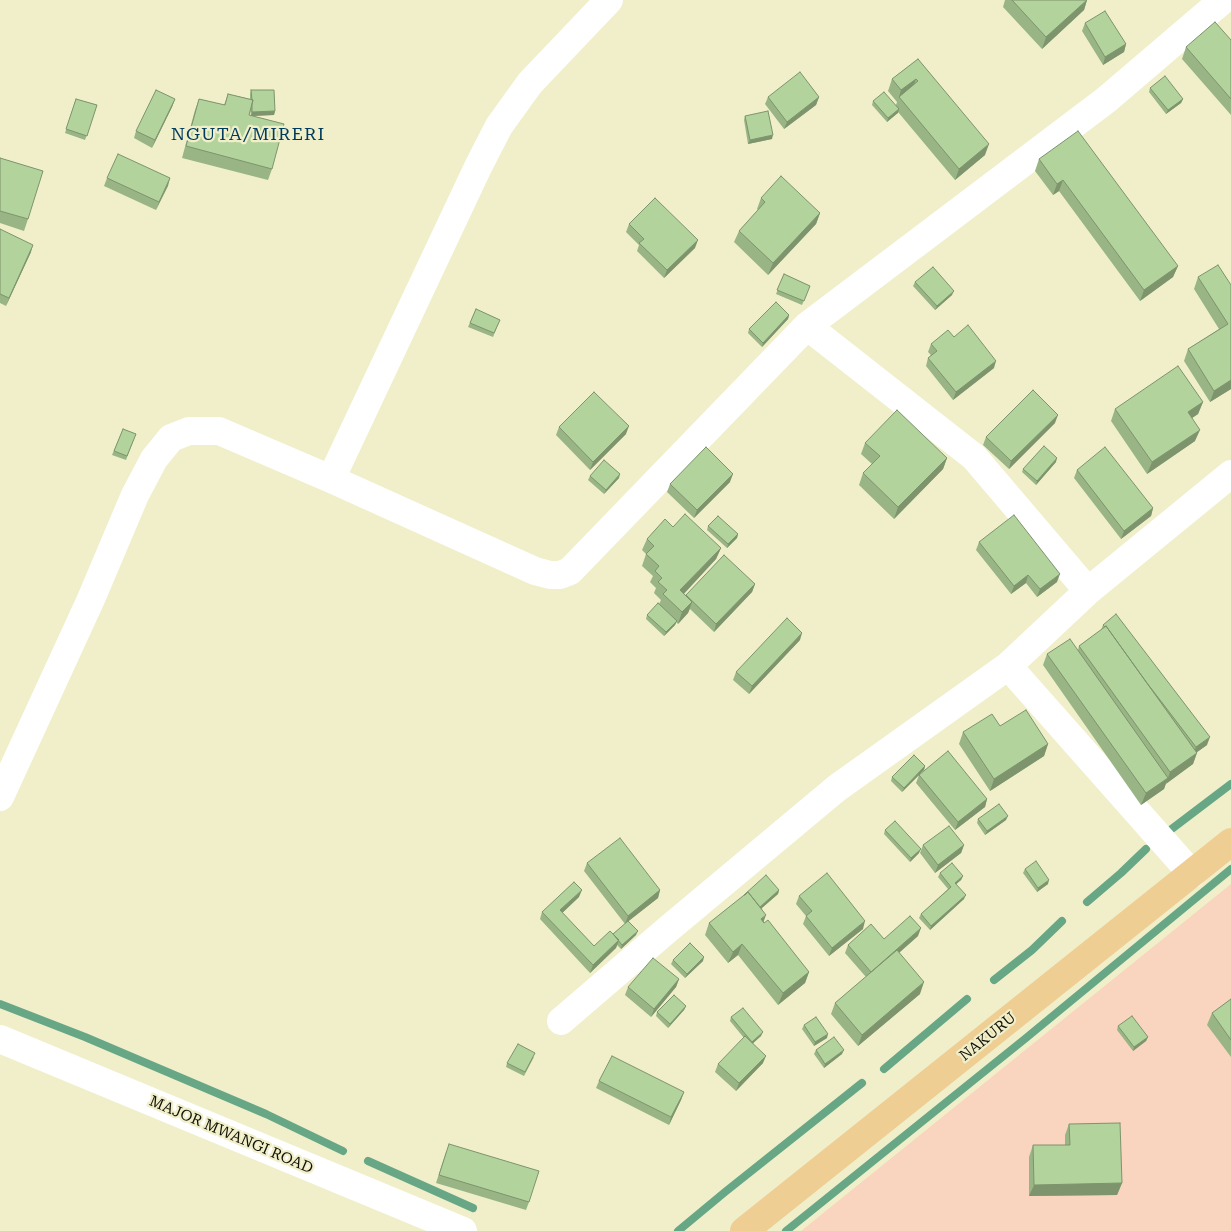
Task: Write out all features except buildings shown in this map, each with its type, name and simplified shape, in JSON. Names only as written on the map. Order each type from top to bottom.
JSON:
[{"type":"main road","name":"NAKURU","points":[[744,1231],[1231,842]]},
{"type":"street","points":[[331,479],[499,126],[530,83],[610,0]]},
{"type":"street","points":[[0,797],[91,599],[135,495],[154,459],[170,438],[189,431],[219,431],[536,571],[550,575],[560,575],[570,571],[807,326],[1106,100],[1223,0]]},
{"type":"street","points":[[807,326],[974,457],[1088,590]]},
{"type":"street","points":[[561,1021],[836,788],[1008,666],[1088,590],[1231,474]]},
{"type":"street","points":[[1008,666],[1192,874]]},
{"type":"street","name":"MAJOR MWANGI ROAD","points":[[0,1039],[463,1231]]},
{"type":"shaded area","points":[[1231,884],[1231,1231],[801,1231]]},
{"type":"waterway","points":[[1169,831],[1231,784]]},
{"type":"waterway","points":[[1087,902],[1146,849]]},
{"type":"waterway","points":[[786,1231],[1026,1038],[1231,869]]},
{"type":"waterway","points":[[994,980],[1032,950],[1062,921]]},
{"type":"waterway","points":[[884,1069],[967,999]]},
{"type":"waterway","points":[[0,1004],[85,1037],[266,1114],[343,1151]]},
{"type":"waterway","points":[[678,1231],[862,1083]]},
{"type":"waterway","points":[[368,1161],[473,1208]]},
{"type":"district","name":"NGUTA/MIRERI","points":[[248,135]]}]
